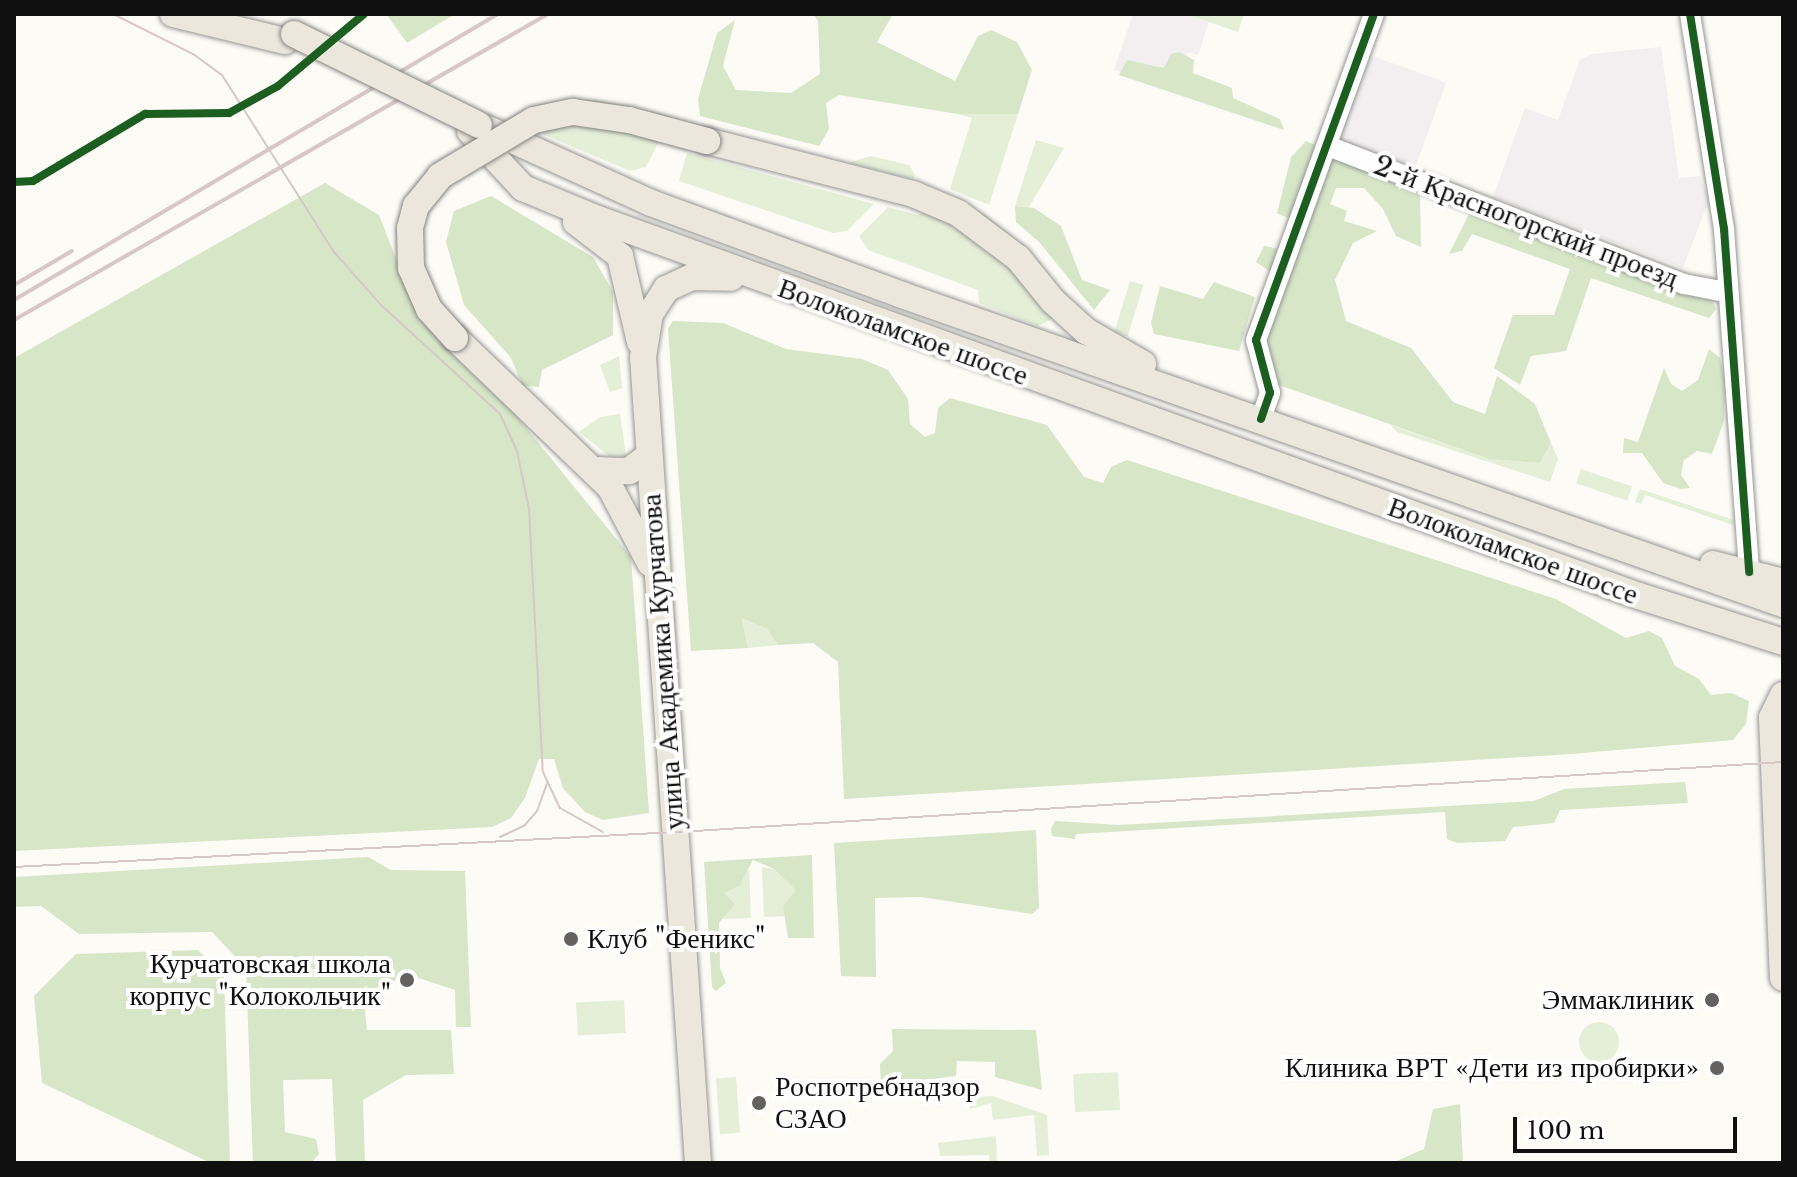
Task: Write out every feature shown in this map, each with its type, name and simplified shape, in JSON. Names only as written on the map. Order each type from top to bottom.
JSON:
[{"type":"main road","name":"Волоколамское шоссе","points":[[173,14],[289,38]]},
{"type":"main road","name":"Волоколамское шоссе","points":[[250,14],[289,38],[475,128],[651,203],[1783,604]]},
{"type":"main road","points":[[658,581],[628,513],[596,470],[455,338],[429,309],[411,268],[410,228],[416,206],[440,176],[512,131],[550,116],[592,113],[629,120],[913,194],[958,213],[994,237],[1086,331],[1256,417]]},
{"type":"main road","name":"Волоколамское шоссе","points":[[475,128],[523,188],[785,290],[1661,604],[1783,642]]},
{"type":"main road","points":[[523,188],[606,241],[620,256],[630,284],[643,357]]},
{"type":"main road","name":"улица Академика Курчатова","points":[[698,1163],[643,357],[654,305],[683,279],[726,277],[785,290]]},
{"type":"main road","points":[[596,470],[629,471],[649,456]]},
{"type":"main road","name":"Волоколамское шоссе","points":[[1604,540],[1783,582]]},
{"type":"main road","name":"Волоколамское шоссе","points":[[1661,604],[1783,657]]},
{"type":"main road","points":[[1783,695],[1773,706],[1778,740],[1783,978]]},
{"type":"street","points":[[1256,417],[1270,393],[1256,340],[1374,14]]},
{"type":"street","points":[[1690,14],[1724,229],[1731,363],[1749,519],[1749,572]]},
{"type":"street","name":"2-й Красногорский проезд","points":[[1328,146],[1684,284],[1726,292]]},
{"type":"shaded area","points":[[1133,14],[1185,14],[1209,22],[1198,55],[1188,52],[1176,89],[1114,70]]},
{"type":"shaded area","points":[[1661,47],[1679,178],[1700,176],[1711,207],[1706,208],[1683,268],[1493,197],[1525,108],[1558,120],[1580,60],[1592,54]]},
{"type":"shaded area","points":[[1370,55],[1446,83],[1415,167],[1339,140]]},
{"type":"green space","points":[[386,14],[455,14],[407,43]]},
{"type":"green space","points":[[813,14],[893,14],[877,42],[955,81],[978,36],[991,30],[1017,42],[1032,70],[1018,114],[958,114],[839,95],[826,103],[829,129],[819,146],[700,116],[698,99],[717,33],[735,20],[723,66],[736,90],[791,93],[820,74],[818,21]]},
{"type":"green space","points":[[1185,14],[1244,14],[1238,32]]},
{"type":"green space","points":[[1179,52],[1194,60],[1193,73],[1232,88],[1233,98],[1280,119],[1284,130],[1119,75],[1127,60],[1164,68],[1171,54]]},
{"type":"green space","points":[[595,99],[672,116],[646,167],[630,171],[507,119],[540,104]]},
{"type":"green space","points":[[958,114],[1018,114],[989,205],[950,189],[972,118]]},
{"type":"green space","points":[[1036,140],[1064,148],[1029,207],[1015,206]]},
{"type":"green space","points":[[1306,141],[1420,193],[1421,247],[1396,236],[1383,209],[1364,188],[1336,188],[1330,204],[1347,211],[1344,221],[1377,231],[1353,243],[1335,280],[1346,321],[1411,348],[1453,402],[1485,414],[1497,376],[1535,404],[1551,443],[1540,463],[1489,459],[1279,385],[1265,334],[1284,281],[1256,262],[1264,246],[1279,249],[1288,218],[1277,213],[1291,157]]},
{"type":"green space","points":[[687,153],[874,204],[847,231],[833,233],[679,181]]},
{"type":"green space","points":[[871,156],[909,165],[915,175],[913,179],[848,163]]},
{"type":"green space","points":[[325,183],[379,215],[420,320],[498,393],[631,557],[649,813],[603,820],[585,812],[563,788],[554,759],[539,759],[525,798],[511,818],[492,827],[14,851],[14,358]]},
{"type":"green space","points":[[491,196],[593,257],[613,292],[613,335],[542,370],[539,387],[523,386],[511,358],[464,305],[446,242],[454,211]]},
{"type":"green space","points":[[943,196],[984,213],[1024,246],[1055,292],[1059,316],[1037,326],[979,303],[978,290],[868,250],[859,236],[888,207],[917,215],[935,210]]},
{"type":"green space","points":[[1015,206],[1034,208],[1061,226],[1082,280],[1110,290],[1094,310],[1040,243],[1016,222]]},
{"type":"green space","points":[[1469,214],[1711,297],[1716,309],[1709,318],[1591,278],[1566,351],[1531,356],[1520,385],[1494,368],[1513,315],[1554,315],[1570,269],[1472,234],[1462,251],[1449,254]]},
{"type":"green space","points":[[1130,281],[1143,285],[1128,337],[1114,333]]},
{"type":"green space","points":[[1214,282],[1255,297],[1239,351],[1154,334],[1151,323],[1160,286],[1203,299]]},
{"type":"green space","points":[[673,321],[723,323],[786,349],[862,359],[888,370],[908,399],[910,424],[925,437],[935,433],[938,408],[950,398],[1047,425],[1084,477],[1103,483],[1111,467],[1127,460],[1556,599],[1626,638],[1649,631],[1662,638],[1675,666],[1699,679],[1711,695],[1731,693],[1749,701],[1746,724],[1733,740],[1571,754],[844,799],[838,662],[813,643],[778,645],[767,629],[742,618],[748,648],[691,651],[668,329]]},
{"type":"green space","points":[[1709,349],[1720,358],[1725,379],[1724,421],[1712,454],[1697,451],[1684,460],[1681,475],[1690,488],[1681,489],[1663,483],[1642,453],[1623,453],[1624,438],[1638,442],[1664,368],[1671,384],[1682,391],[1698,380]]},
{"type":"green space","points":[[619,356],[622,388],[610,392],[600,365]]},
{"type":"green space","points":[[620,414],[626,456],[613,459],[579,432],[600,417]]},
{"type":"green space","points":[[1391,425],[1489,459],[1540,463],[1551,443],[1558,459],[1550,482],[1397,432]]},
{"type":"green space","points":[[1581,469],[1632,487],[1627,501],[1576,483]]},
{"type":"green space","points":[[1640,489],[1734,520],[1733,525],[1645,495],[1641,504],[1635,502]]},
{"type":"green space","points":[[742,618],[767,629],[778,645],[748,648]]},
{"type":"green space","points":[[1685,782],[1688,803],[1560,810],[1554,823],[1513,827],[1505,841],[1457,843],[1447,839],[1445,812],[1076,834],[1075,839],[1052,836],[1051,829],[1055,821],[1119,825],[1534,801],[1564,789]]},
{"type":"green space","points":[[1036,830],[1039,908],[1032,914],[921,897],[875,898],[876,977],[841,976],[834,843]]},
{"type":"green space","points":[[812,855],[814,938],[788,938],[783,906],[796,890],[774,869],[753,860],[739,886],[724,893],[735,904],[719,923],[720,968],[726,983],[716,991],[712,987],[704,862]]},
{"type":"green space","points":[[368,857],[391,870],[465,871],[471,1027],[456,1027],[455,990],[409,975],[363,993],[367,1030],[451,1030],[454,1074],[406,1075],[363,1100],[365,1163],[336,1163],[332,1079],[283,1080],[285,1132],[316,1139],[319,1154],[311,1163],[253,1163],[246,968],[212,932],[79,934],[41,906],[14,907],[14,877]]},
{"type":"green space","points":[[762,867],[774,869],[797,890],[783,906],[787,916],[764,917]]},
{"type":"green space","points":[[749,869],[751,918],[724,919],[731,900],[723,894]]},
{"type":"green space","points":[[198,950],[224,976],[230,1163],[211,1163],[42,1083],[34,996],[76,954]]},
{"type":"green space","points":[[624,1000],[626,1033],[578,1035],[576,1003]]},
{"type":"green space","points":[[1599,1022],[1613,1028],[1619,1042],[1613,1056],[1599,1062],[1585,1056],[1579,1042],[1585,1028]]},
{"type":"green space","points":[[892,1029],[1036,1030],[1042,1090],[995,1077],[995,1062],[957,1061],[956,1076],[916,1081],[915,1093],[881,1092],[880,1064],[893,1051]]},
{"type":"green space","points":[[1118,1072],[1120,1110],[1075,1112],[1073,1074]]},
{"type":"green space","points":[[736,1077],[740,1133],[720,1134],[716,1078]]},
{"type":"green space","points":[[993,1096],[1047,1115],[1049,1155],[1037,1156],[1034,1115],[993,1120],[991,1103],[970,1109],[970,1097]]},
{"type":"green space","points":[[1460,1104],[1463,1163],[1392,1163],[1424,1149],[1433,1109]]},
{"type":"green space","points":[[996,1136],[997,1163],[990,1163],[989,1155],[940,1156],[938,1143]]},
{"type":"tram line","points":[[113,14],[193,54],[222,75],[334,252],[381,305],[500,414],[517,451],[529,509],[543,772],[560,808],[603,832]]},
{"type":"tram line","points":[[14,867],[695,831],[1783,762]]},
{"type":"tram line","points":[[500,837],[524,826],[537,811],[547,783]]},
{"type":"railway","points":[[14,300],[498,14]]},
{"type":"railway","points":[[14,320],[548,14]]},
{"type":"railway","points":[[14,285],[72,251]]},
{"type":"cycle path","points":[[14,182],[33,181],[145,114],[229,113],[278,86],[364,14]]},
{"type":"cycle path","points":[[1261,419],[1270,393],[1256,340],[1374,14]]},
{"type":"cycle path","points":[[1690,14],[1724,229],[1749,572]]},
{"type":"place","name":"Клуб \"Феникс\"","points":[[571,939]]},
{"type":"place","name":"Курчатовская школа корпус \"Колокольчик\"","points":[[407,980]]},
{"type":"place","name":"Эммаклиник","points":[[1712,1000]]},
{"type":"place","name":"Клиника ВРТ «Дети из пробирки»","points":[[1717,1068]]},
{"type":"place","name":"Роспотребнадзор СЗАО","points":[[759,1103]]}]
